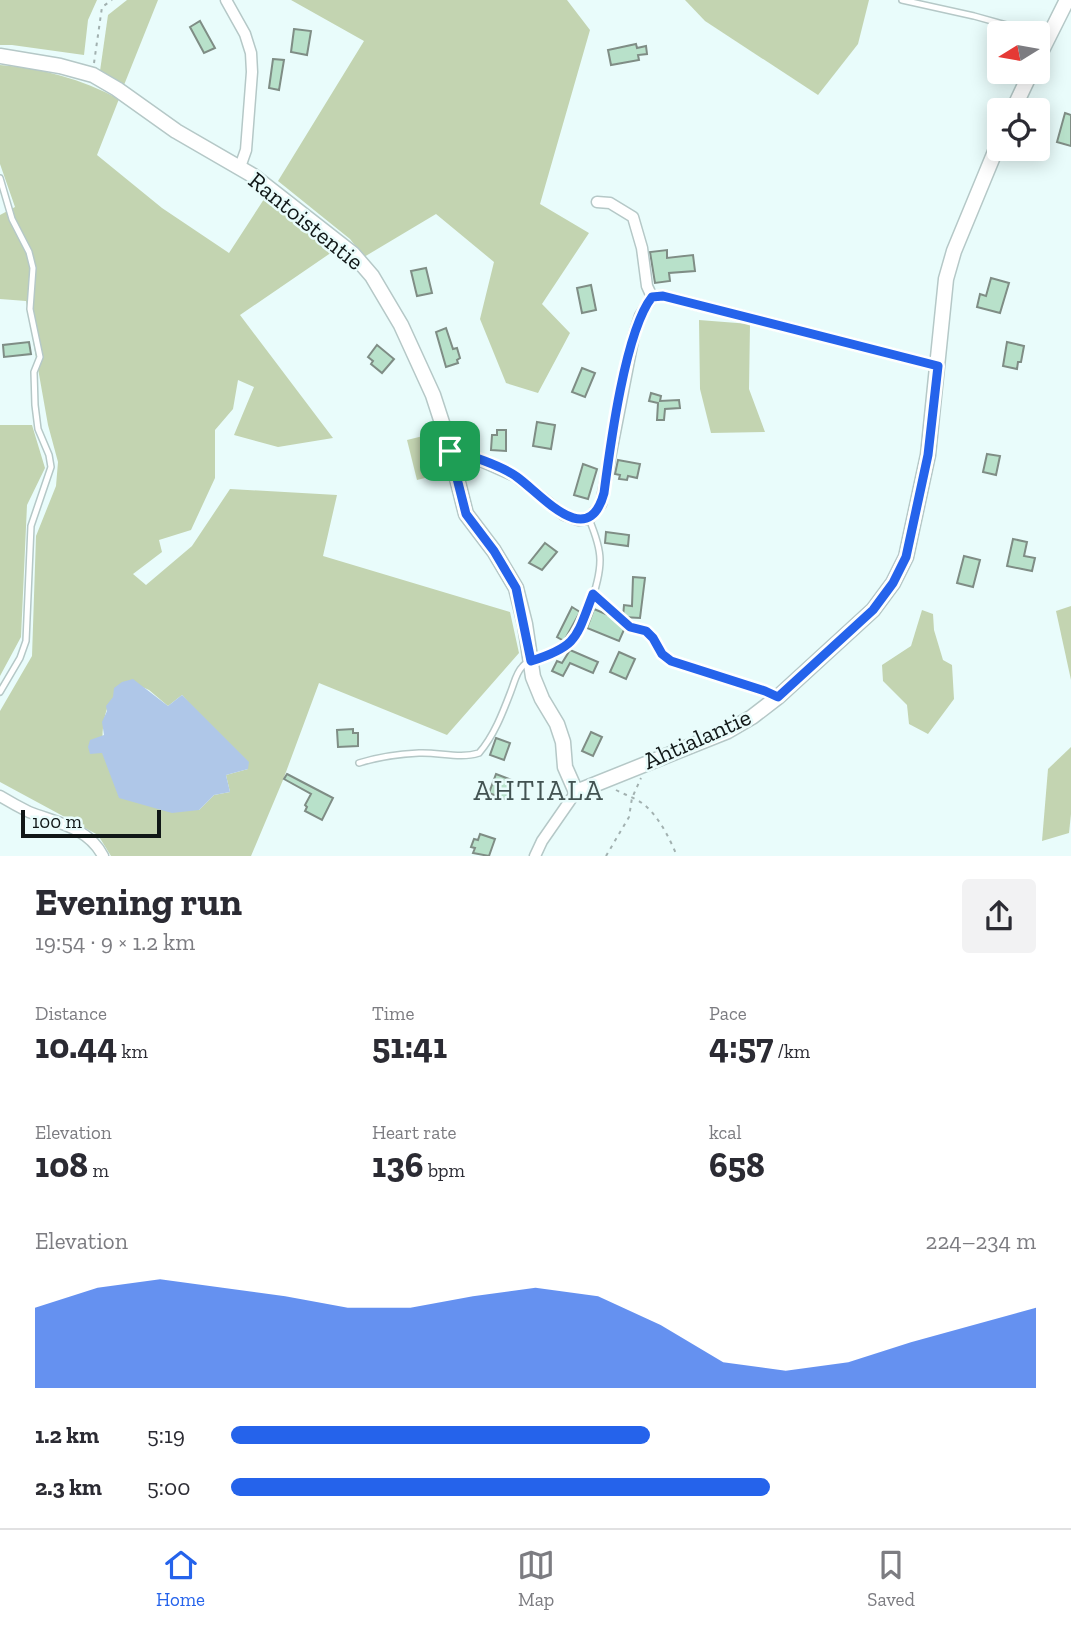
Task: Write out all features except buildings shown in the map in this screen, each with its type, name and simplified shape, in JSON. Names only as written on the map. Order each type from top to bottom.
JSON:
[{"type":"street","points":[[226,0],[245,34],[251,53],[246,150],[240,167]]},
{"type":"street","points":[[1050,22],[1067,0]]},
{"type":"street","name":"Rantoistentie","points":[[0,56],[60,66],[93,75],[117,89],[176,131],[240,167],[353,254],[372,276],[412,347],[433,395],[466,514],[494,551],[516,588],[538,692],[557,724],[563,742],[565,767],[576,792]]},
{"type":"street","name":"Ahtialantie","points":[[576,792],[728,731],[778,697],[873,610],[893,583],[906,557],[928,455],[946,279],[954,251],[991,161]]},
{"type":"street","points":[[597,202],[610,203],[633,216],[642,248],[647,286],[652,297]]},
{"type":"street","points":[[652,297],[663,296],[938,366]]},
{"type":"street","points":[[450,451],[465,454],[515,476],[564,515],[579,520],[589,519],[601,504],[634,335],[640,316],[652,297]]},
{"type":"street","points":[[536,856],[542,841],[576,792]]},
{"type":"street","points":[[0,796],[27,811],[78,829],[99,847],[103,856]]},
{"type":"lane","points":[[902,0],[991,21]]},
{"type":"lane","points":[[0,178],[12,219],[29,252],[33,268],[30,309],[40,357],[34,372],[35,405],[38,429],[51,467],[31,526],[26,641],[20,658],[0,692]]},
{"type":"lane","points":[[359,763],[379,756],[418,753],[470,756],[479,753],[503,711],[520,668],[531,661],[557,653],[569,645],[578,633],[593,594],[600,560],[589,519]]},
{"type":"path","points":[[93,75],[102,8],[112,0]]},
{"type":"path","points":[[593,594],[630,627],[646,631],[662,654],[671,661],[778,697]]},
{"type":"path","points":[[606,856],[629,817],[632,797],[642,777],[644,764]]},
{"type":"path","points":[[607,780],[613,788],[639,800],[651,812],[671,841],[677,856]]},
{"type":"green space","points":[[0,0],[97,0],[88,20],[84,55],[0,45]]},
{"type":"green space","points":[[127,0],[158,0],[124,85],[100,71],[108,15]]},
{"type":"green space","points":[[291,0],[567,0],[590,30],[540,204],[589,233],[542,304],[570,333],[538,393],[506,383],[480,319],[494,262],[436,214],[364,257],[350,239],[278,181],[364,41]]},
{"type":"green space","points":[[685,0],[869,0],[858,44],[818,95],[705,21]]},
{"type":"green space","points":[[0,65],[61,76],[119,99],[97,155],[162,208],[229,253],[266,196],[335,250],[240,315],[333,438],[278,447],[234,435],[254,387],[238,380],[233,409],[215,430],[215,478],[191,530],[159,540],[162,552],[133,574],[146,585],[192,546],[230,489],[337,495],[323,556],[510,612],[519,653],[447,735],[319,683],[251,856],[111,856],[98,835],[0,782],[0,711],[32,656],[36,536],[56,486],[58,462],[48,425],[26,301],[0,299],[0,215],[15,207],[0,164]],"holes":[[[138,685],[149,690],[168,706],[182,695],[248,769],[226,775],[230,792],[214,795],[199,810],[107,761],[102,739],[109,704],[118,694]]]},
{"type":"green space","points":[[699,320],[750,324],[749,389],[765,432],[711,433],[700,389]]},
{"type":"green space","points":[[0,425],[32,425],[45,468],[27,505],[21,637],[0,676]]},
{"type":"green space","points":[[439,432],[449,472],[417,480],[407,440]]},
{"type":"green space","points":[[1071,606],[1071,680],[1056,611]]},
{"type":"green space","points":[[922,610],[933,614],[934,630],[943,660],[952,665],[954,699],[928,734],[909,724],[907,705],[883,681],[882,665],[911,646]]},
{"type":"green space","points":[[1071,747],[1069,833],[1042,841],[1048,769]]},
{"type":"water","points":[[133,679],[168,706],[182,695],[249,762],[248,769],[226,775],[230,792],[214,795],[199,810],[172,813],[119,798],[102,753],[90,754],[88,747],[90,740],[104,735],[102,722],[114,688]]},
{"type":"district","name":"AHTIALA","points":[[539,790]]},
{"type":"route","points":[[663,296],[938,366],[928,455],[906,557],[893,583],[873,610],[778,697],[671,661],[656,648],[653,638],[646,631],[630,627],[593,594],[578,633],[569,645],[557,653],[531,661],[516,588],[494,551],[466,514],[450,451],[465,454],[515,476],[564,515],[579,520],[589,519],[601,504],[634,335],[645,305],[652,297],[663,296]]}]
